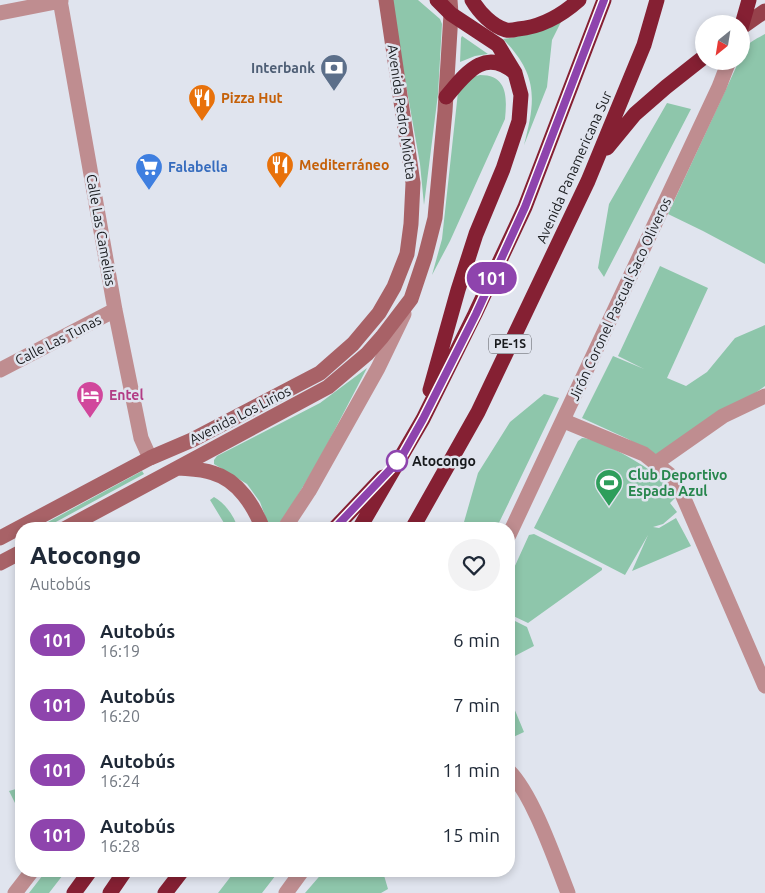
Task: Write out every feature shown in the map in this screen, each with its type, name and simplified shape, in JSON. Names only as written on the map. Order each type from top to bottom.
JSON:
[{"type":"highway","points":[[423,419],[455,299],[476,234],[503,169],[519,121],[521,95],[515,74],[498,45],[451,7],[437,0]]},
{"type":"highway","points":[[472,0],[477,8],[493,24],[508,31],[532,28],[545,23],[565,13],[579,0]]},
{"type":"highway","name":"Avenida Panamericana Sur","points":[[363,522],[423,419],[476,314],[525,207],[604,0]]},
{"type":"highway","name":"Avenida Panamericana Sur","points":[[416,522],[478,412],[588,181],[644,45],[657,0]]},
{"type":"highway","points":[[745,15],[749,0]]},
{"type":"highway","points":[[446,97],[471,69],[482,63],[508,68],[515,74]]},
{"type":"highway","points":[[598,159],[635,114],[695,64]]},
{"type":"highway","points":[[341,522],[401,458]]},
{"type":"highway","points":[[74,893],[86,877]]},
{"type":"highway","points":[[110,893],[121,877]]},
{"type":"highway","points":[[165,893],[179,877]]},
{"type":"highway","points":[[176,893],[182,877]]},
{"type":"main road","name":"Avenida Pedro Miotta","points":[[386,0],[413,183],[411,224]]},
{"type":"main road","name":"Avenida Pedro Miotta","points":[[435,218],[446,97],[451,7]]},
{"type":"main road","points":[[750,22],[765,11]]},
{"type":"main road","name":"Avenida Los Lirios","points":[[77,522],[328,387],[374,347],[411,298],[425,257],[435,218]]},
{"type":"main road","name":"Avenida Los Lirios","points":[[30,522],[150,458],[192,440],[320,373],[353,344],[379,313],[394,287],[407,254],[411,224]]},
{"type":"main road","points":[[179,468],[216,473],[230,482],[243,493],[256,512],[260,522]]},
{"type":"main road","name":"Avenida Los Lirios","points":[[0,538],[15,530]]},
{"type":"main road","points":[[0,563],[15,555]]},
{"type":"street","points":[[0,13],[61,1]]},
{"type":"street","name":"Calle Las Camelias","points":[[61,1],[115,310],[140,438],[150,458]]},
{"type":"street","name":"Jirón Coronel Pascual Saco Oliveros","points":[[515,523],[720,87],[726,70]]},
{"type":"street","points":[[289,522],[309,491],[378,368],[411,298]]},
{"type":"street","name":"Calle Las Tunas","points":[[0,370],[115,310]]},
{"type":"street","points":[[656,463],[722,416],[765,396]]},
{"type":"street","points":[[564,421],[644,454],[669,474],[682,494],[765,686]]},
{"type":"street","points":[[515,777],[535,815],[568,893]]},
{"type":"street","points":[[15,893],[27,877]]},
{"type":"street","points":[[286,893],[298,877]]},
{"type":"green space","points":[[391,0],[418,0],[440,19],[442,24],[438,94],[424,205],[420,164]]},
{"type":"green space","points":[[561,22],[552,40],[547,87],[524,145],[531,114],[531,88],[523,64],[503,39],[516,37]]},
{"type":"green space","points":[[765,34],[765,264],[668,214],[735,70],[750,70],[750,42]]},
{"type":"green space","points":[[462,36],[488,54],[475,56],[460,62]]},
{"type":"green space","points":[[480,75],[489,76],[501,83],[506,103],[505,119],[450,241],[432,275],[442,239],[458,92],[472,77]]},
{"type":"green space","points":[[667,103],[691,109],[604,277],[598,268],[609,204]]},
{"type":"green space","points":[[660,266],[708,288],[667,378],[686,386],[707,372],[735,338],[765,325],[765,386],[661,460],[628,439],[582,418],[613,356],[644,369],[618,356]]},
{"type":"green space","points":[[367,368],[319,460],[283,520],[280,522],[267,522],[260,502],[247,484],[214,464],[214,460],[217,456],[320,403]]},
{"type":"green space","points":[[544,394],[559,398],[499,522],[464,522],[478,473],[510,422]]},
{"type":"green space","name":"Club Deportivo Espada Azul","points":[[582,438],[599,442],[622,453],[661,479],[675,498],[670,503],[677,512],[663,524],[653,527],[659,528],[676,518],[691,546],[632,571],[648,535],[625,575],[534,528],[578,441]]},
{"type":"green space","points":[[142,471],[144,474],[56,522],[48,522]]},
{"type":"green space","points":[[214,497],[222,503],[236,522],[223,522],[210,500]]},
{"type":"green space","points":[[534,534],[602,568],[602,570],[528,623],[515,617],[515,566],[529,535]]},
{"type":"green space","points":[[515,621],[527,627],[534,646],[515,656]]},
{"type":"green space","points":[[515,710],[524,732],[515,736]]},
{"type":"green space","points":[[15,789],[15,803],[9,791]]},
{"type":"green space","points":[[41,877],[61,877],[49,893],[29,893]]},
{"type":"green space","points":[[230,877],[274,877],[262,893],[218,893]]},
{"type":"green space","points":[[319,877],[384,877],[388,889],[381,893],[305,893]]},
{"type":"bus line","name":"101","points":[[341,522],[401,458],[476,314],[525,207],[604,0]]},
{"type":"place","name":"Interbank","points":[[334,92]]},
{"type":"place","name":"Pizza Hut","points":[[202,122]]},
{"type":"place","name":"Mediterráneo","points":[[280,189]]},
{"type":"place","name":"Falabella","points":[[149,191]]},
{"type":"place","name":"Entel","points":[[90,419]]},
{"type":"place","name":"Atocongo","points":[[397,461]]},
{"type":"place","name":"Club Deportivo Espada Azul","points":[[609,507]]}]
